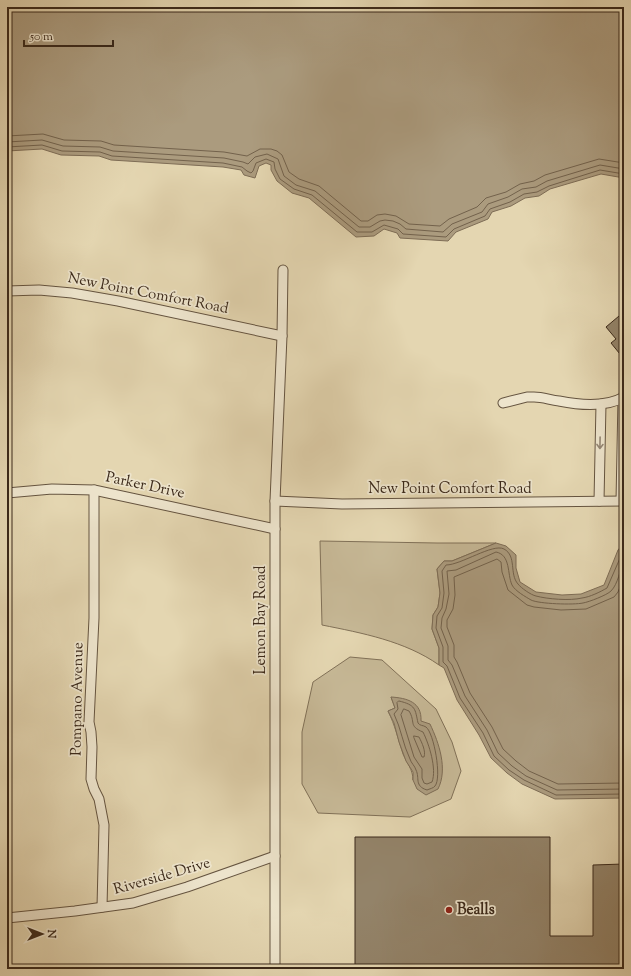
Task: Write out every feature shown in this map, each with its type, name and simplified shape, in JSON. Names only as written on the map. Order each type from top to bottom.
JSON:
[{"type":"street","name":"Lemon Bay Road","points":[[275,969],[275,501],[282,336],[282,270]]},
{"type":"street","name":"New Point Comfort Road","points":[[7,291],[38,290],[72,293],[118,301],[282,336]]},
{"type":"street","points":[[503,403],[528,397],[541,397],[564,402],[601,404],[624,398],[622,501]]},
{"type":"street","points":[[599,501],[601,404]]},
{"type":"street","name":"Parker Drive","points":[[7,493],[52,489],[94,490],[275,529]]},
{"type":"street","name":"Pompano Avenue","points":[[94,490],[94,618],[89,722],[92,747],[91,779],[99,799],[104,826],[102,907]]},
{"type":"street","name":"New Point Comfort Road","points":[[275,501],[342,504],[622,501]]},
{"type":"street","name":"Riverside Drive","points":[[7,918],[133,902],[187,887],[275,856]]},
{"type":"shaded area","points":[[320,541],[496,543],[452,561],[444,561],[437,569],[440,593],[438,607],[433,615],[432,629],[439,648],[439,665],[398,644],[368,635],[322,625]]},
{"type":"shaded area","points":[[350,657],[382,660],[436,709],[452,742],[461,771],[451,799],[410,817],[318,813],[302,784],[302,732],[313,682]],"holes":[[[391,697],[421,721],[413,780],[411,770],[403,754],[395,727],[388,711],[395,708]]]},
{"type":"water","points":[[7,7],[624,7],[624,178],[601,174],[550,189],[539,196],[525,198],[511,206],[492,212],[488,219],[456,232],[448,241],[400,238],[397,233],[384,229],[374,236],[356,237],[309,198],[292,193],[277,181],[271,170],[271,165],[266,163],[259,166],[255,178],[244,175],[241,170],[223,167],[111,160],[99,156],[61,155],[42,149],[7,151]]},
{"type":"water","points":[[496,543],[506,546],[516,555],[516,568],[520,582],[536,592],[562,595],[581,594],[604,585],[618,550],[624,543],[624,798],[555,799],[522,784],[507,773],[491,758],[479,735],[457,700],[444,668],[439,665],[439,648],[432,629],[433,615],[438,607],[440,593],[437,569],[444,561],[452,561]]},
{"type":"water","points":[[391,697],[403,698],[416,705],[421,715],[421,721],[430,724],[436,739],[441,756],[441,781],[438,789],[426,795],[417,789],[413,780],[413,772],[406,761],[399,742],[394,723],[388,711],[395,708]]},
{"type":"building","points":[[619,316],[624,323],[624,359],[611,343],[616,339],[606,327]]},
{"type":"building","points":[[355,837],[550,837],[550,936],[593,936],[593,865],[624,864],[624,969],[355,968]]},
{"type":"place","name":"Bealls","points":[[449,910]]}]
